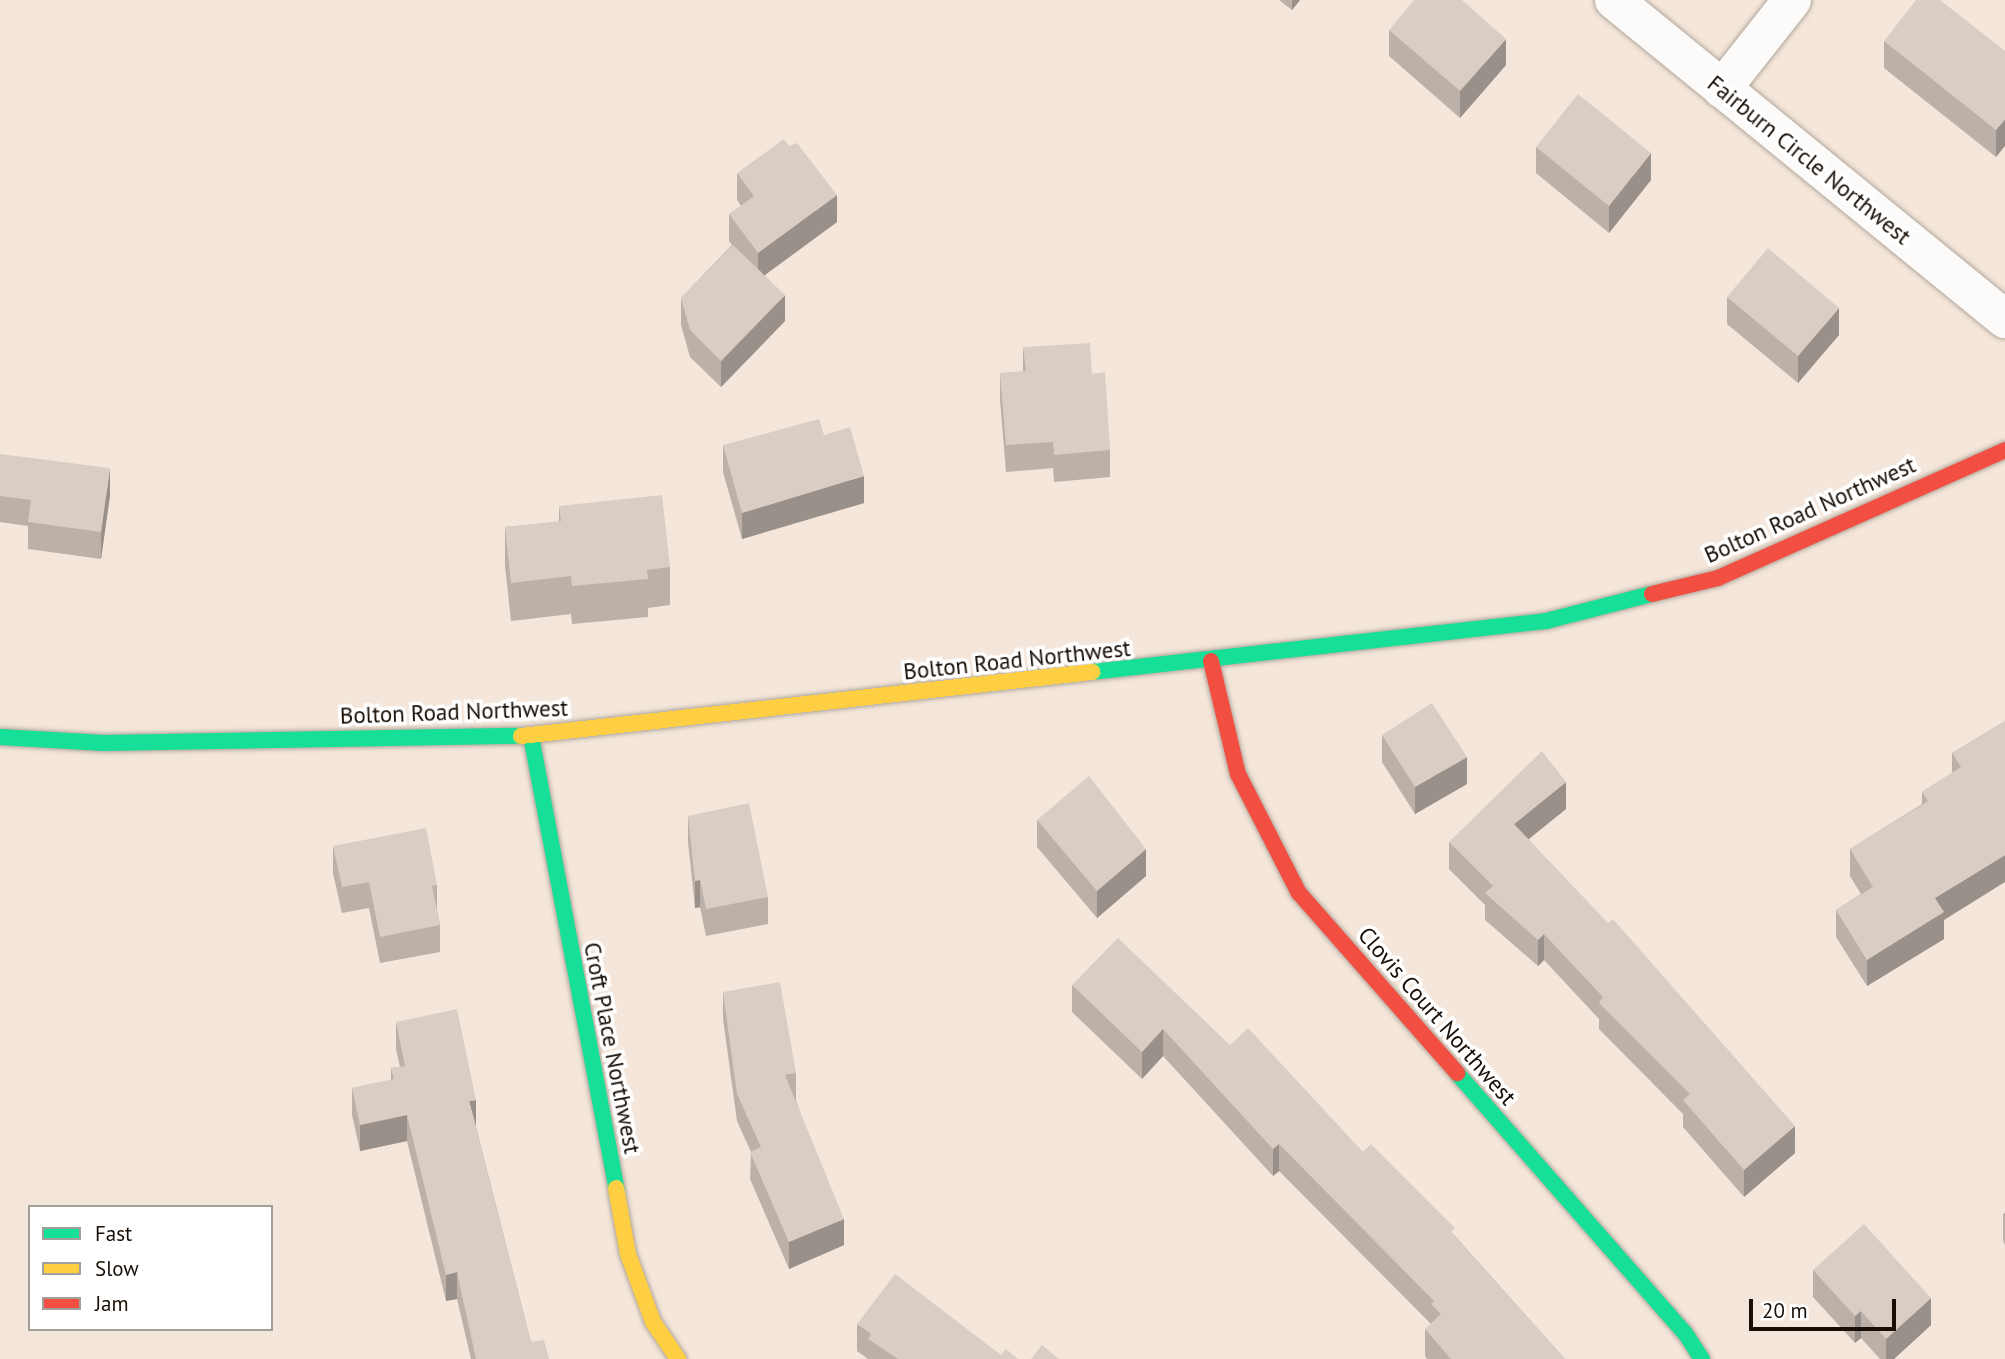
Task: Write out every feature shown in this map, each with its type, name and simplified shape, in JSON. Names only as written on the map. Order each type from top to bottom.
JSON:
[{"type":"street","name":"Fairburn Circle Northwest","points":[[1614,0],[2005,319]]},
{"type":"street","points":[[1722,89],[1792,0]]},
{"type":"street","name":"Bolton Road Northwest","points":[[0,737],[104,743],[530,736],[1546,621],[1718,578],[2005,450]]},
{"type":"street","name":"Clovis Court Northwest","points":[[1211,661],[1238,774],[1299,893],[1685,1333],[1702,1359]]},
{"type":"street","name":"Croft Place Northwest","points":[[530,736],[628,1254],[653,1322],[678,1359]]},
{"type":"building","points":[[1414,0],[1462,0],[1506,39],[1460,91],[1389,30]]},
{"type":"building","points":[[1916,0],[1940,0],[2005,51],[2005,119],[1996,130],[1884,41]]},
{"type":"building","points":[[1578,94],[1651,153],[1609,206],[1536,147]]},
{"type":"building","points":[[784,139],[789,146],[797,143],[837,195],[758,253],[729,214],[754,196],[737,173]]},
{"type":"building","points":[[733,245],[785,295],[721,361],[690,330],[681,298]]},
{"type":"building","points":[[1768,248],[1839,308],[1798,356],[1727,297]]},
{"type":"building","points":[[1090,343],[1092,374],[1105,372],[1110,450],[1054,455],[1053,442],[1006,445],[1000,373],[1026,371],[1023,347]]},
{"type":"building","points":[[819,419],[824,435],[850,427],[864,476],[742,513],[723,445]]},
{"type":"building","points":[[0,454],[110,468],[101,532],[28,522],[31,500],[0,496]]},
{"type":"building","points":[[662,495],[670,567],[647,570],[648,579],[572,586],[571,576],[511,583],[505,527],[561,521],[559,506]]},
{"type":"building","points":[[1432,703],[1467,757],[1415,787],[1382,735]]},
{"type":"building","points":[[2005,721],[2005,855],[1935,898],[1944,912],[1867,960],[1836,910],[1873,887],[1850,849],[1928,801],[1922,792],[1961,767],[1952,753]]},
{"type":"building","points":[[1542,751],[1566,782],[1514,824],[1608,923],[1613,919],[1795,1126],[1744,1170],[1683,1100],[1690,1094],[1599,1003],[1603,997],[1544,934],[1538,940],[1485,893],[1493,886],[1449,842]]},
{"type":"building","points":[[1089,776],[1146,849],[1097,891],[1037,820]]},
{"type":"building","points":[[749,803],[768,897],[706,909],[700,880],[695,881],[688,816]]},
{"type":"building","points":[[426,828],[437,885],[432,886],[440,925],[380,937],[369,882],[342,887],[333,846]]},
{"type":"building","points":[[1118,938],[1230,1045],[1248,1028],[1363,1152],[1371,1144],[1455,1228],[1451,1232],[1565,1359],[1451,1359],[1425,1329],[1441,1314],[1431,1304],[1434,1301],[1279,1144],[1273,1149],[1163,1029],[1142,1052],[1072,985]]},
{"type":"building","points":[[780,982],[796,1073],[785,1075],[844,1219],[789,1242],[750,1152],[761,1147],[737,1094],[723,992]]},
{"type":"building","points":[[457,1009],[476,1100],[469,1101],[531,1342],[544,1340],[549,1359],[476,1359],[457,1272],[446,1275],[407,1115],[360,1125],[352,1088],[394,1079],[391,1068],[405,1066],[396,1022]]},
{"type":"building","points":[[1864,1224],[1931,1298],[1886,1339],[1861,1311],[1855,1316],[1813,1270]]},
{"type":"building","points":[[895,1274],[1001,1355],[1006,1349],[1018,1359],[898,1359],[868,1339],[871,1334],[857,1324]]},
{"type":"building","points":[[1042,1345],[1059,1359],[1031,1359]]},
{"type":"traffic: fast","points":[[1092,672],[1546,621],[1652,594]]},
{"type":"traffic: fast","points":[[0,737],[104,743],[521,736]]},
{"type":"traffic: fast","points":[[531,736],[616,1188]]},
{"type":"traffic: fast","points":[[1457,1073],[1685,1333],[1702,1359]]},
{"type":"traffic: slow","points":[[521,736],[1092,672]]},
{"type":"traffic: slow","points":[[616,1188],[628,1254],[653,1322],[678,1359]]},
{"type":"traffic: jam","points":[[1652,594],[1718,578],[2005,450]]},
{"type":"traffic: jam","points":[[1211,661],[1238,774],[1299,893],[1457,1073]]}]
